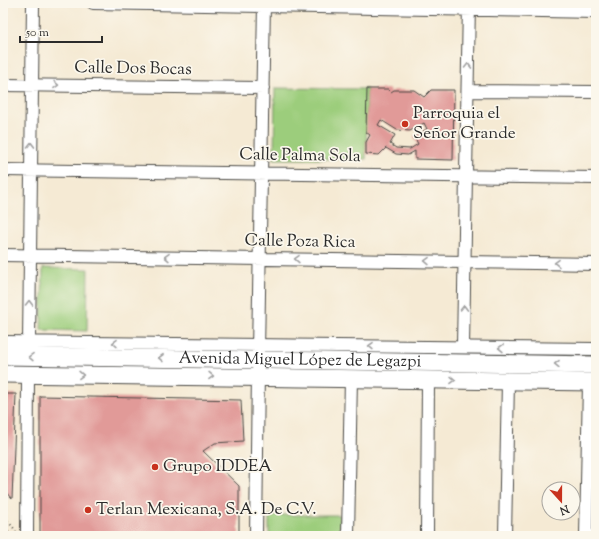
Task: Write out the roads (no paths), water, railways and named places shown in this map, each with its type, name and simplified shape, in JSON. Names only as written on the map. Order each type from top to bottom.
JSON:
[{"type":"main road","name":"Avenida Miguel López de Legazpi","points":[[3,356],[258,352],[596,365]]},
{"type":"main road","name":"Avenida Miguel López de Legazpi","points":[[3,374],[592,382]]},
{"type":"street","points":[[29,342],[33,3]]},
{"type":"street","points":[[92,3],[469,6],[596,12]]},
{"type":"street","points":[[256,536],[262,173],[263,4]]},
{"type":"street","points":[[463,347],[469,6]]},
{"type":"street","name":"Calle Dos Bocas","points":[[3,85],[263,88]]},
{"type":"street","points":[[468,91],[596,92]]},
{"type":"street","name":"Calle Palma Sola","points":[[3,170],[596,178]]},
{"type":"street","name":"Calle Poza Rica","points":[[3,255],[596,264]]},
{"type":"street","name":"Avenida Miguel López de Legazpi","points":[[3,342],[258,352],[463,347],[596,349]]},
{"type":"street","points":[[27,536],[28,374]]},
{"type":"street","points":[[348,536],[350,378]]},
{"type":"street","points":[[427,536],[428,380]]},
{"type":"street","points":[[505,536],[508,381]]},
{"type":"street","points":[[586,536],[592,382]]},
{"type":"railway","points":[[3,523],[9,536]]},
{"type":"place","name":"Parroquia el Señor Grande","points":[[405,124]]},
{"type":"place","name":"Grupo IDDEA","points":[[155,467]]},
{"type":"place","name":"Terlan Mexicana, S.A. De C.V.","points":[[88,510]]}]
